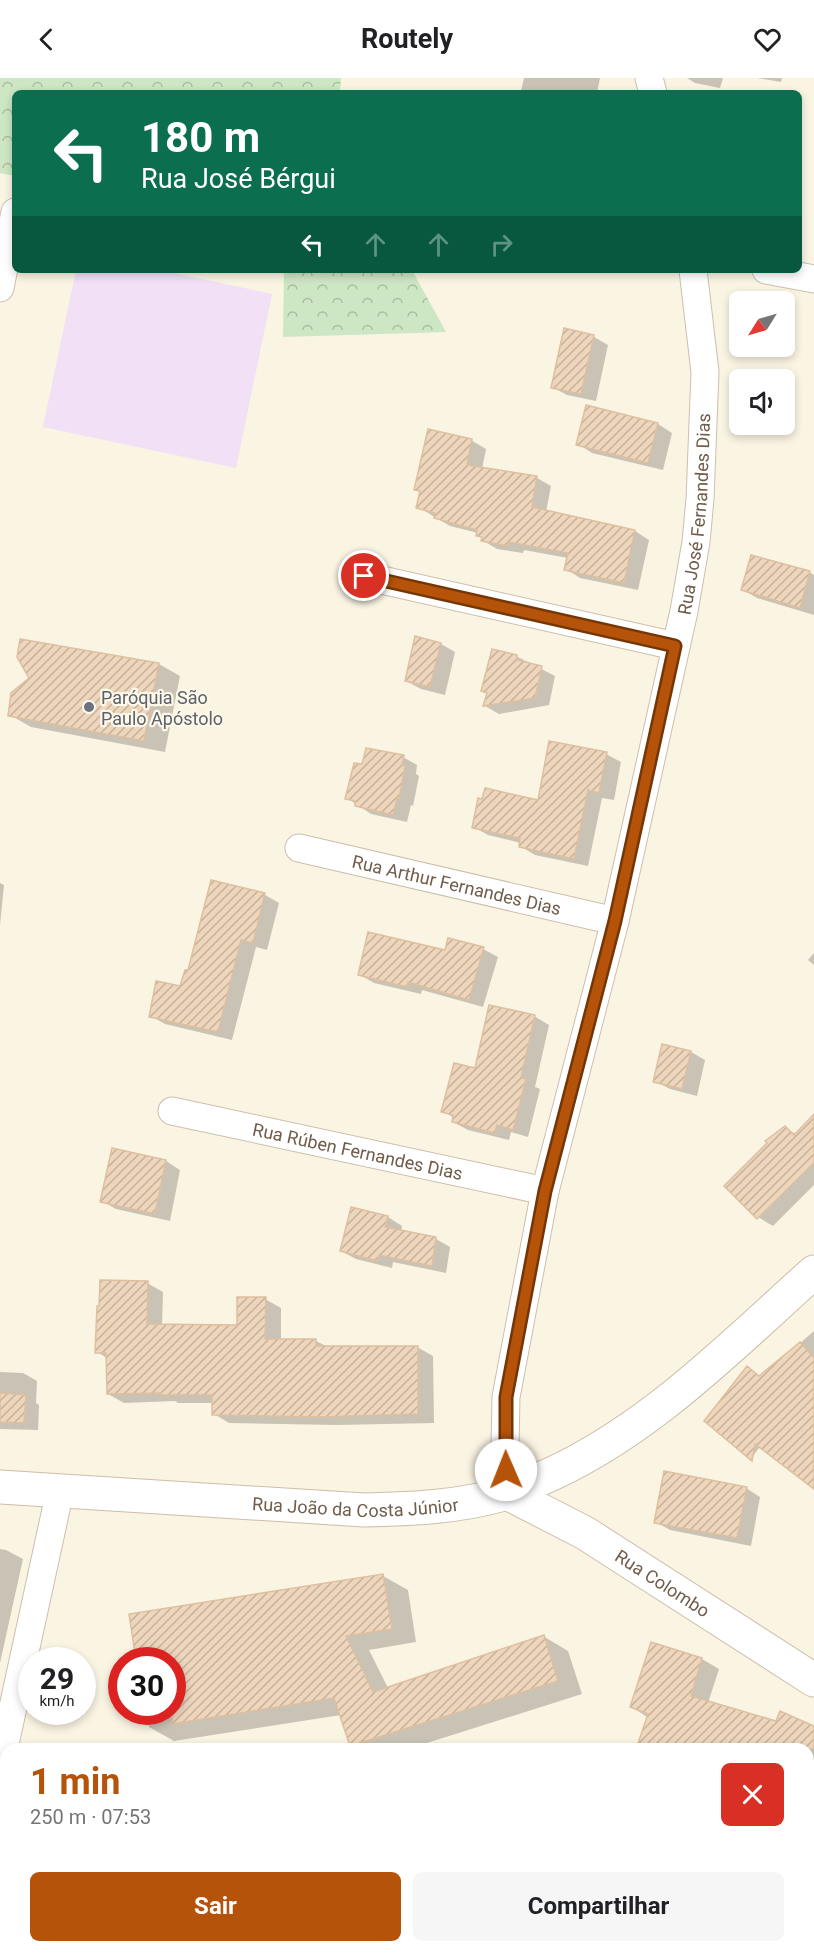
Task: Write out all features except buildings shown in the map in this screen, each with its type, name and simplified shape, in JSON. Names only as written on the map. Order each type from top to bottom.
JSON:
[{"type":"main road","name":"Rua João da Costa Júnior","points":[[0,1488],[364,1510],[425,1509],[507,1493],[570,1467],[619,1437],[703,1372],[814,1272]]},
{"type":"main road","name":"Rua Colombo","points":[[507,1493],[585,1533],[814,1680]]},
{"type":"street","points":[[0,288],[12,227]]},
{"type":"street","name":"Rua José Fernandes Dias","points":[[507,1493],[506,1397],[545,1191],[615,921],[696,542],[704,426],[705,372],[693,273]]},
{"type":"street","points":[[782,273],[814,279]]},
{"type":"street","points":[[364,576],[675,646]]},
{"type":"street","name":"Rua Arthur Fernandes Dias","points":[[299,848],[615,921]]},
{"type":"street","name":"Rua Rúben Fernandes Dias","points":[[172,1111],[545,1191]]},
{"type":"street","points":[[5,1743],[60,1491]]},
{"type":"shaded area","points":[[75,273],[174,273],[272,294],[236,468],[43,427]]},
{"type":"green space","points":[[0,78],[341,78],[340,90],[12,90],[12,175],[0,173]]},
{"type":"green space","points":[[284,273],[414,273],[446,332],[283,337]]},
{"type":"place","name":"Paróquia São Paulo Apóstolo","points":[[89,707]]},
{"type":"route","points":[[364,576],[675,646],[615,921],[545,1191],[506,1397],[506,1470]]}]
